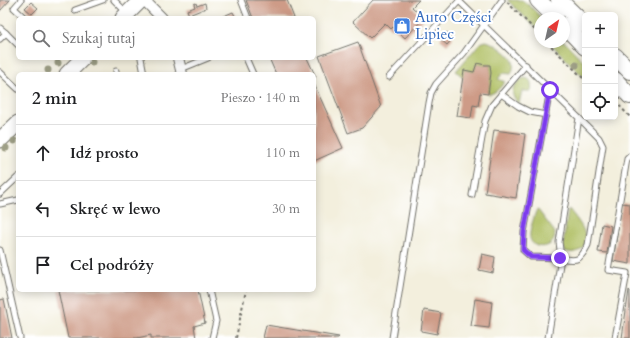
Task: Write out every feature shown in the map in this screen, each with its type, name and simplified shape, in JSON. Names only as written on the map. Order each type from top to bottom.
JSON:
[{"type":"main road","points":[[538,0],[550,12]]},
{"type":"main road","points":[[559,0],[582,22]]},
{"type":"main road","points":[[570,31],[582,44]]},
{"type":"main road","points":[[618,59],[630,71]]},
{"type":"main road","points":[[618,83],[630,96]]},
{"type":"street","points":[[125,16],[142,0],[160,16]]},
{"type":"street","points":[[178,60],[181,72]]},
{"type":"street","points":[[1,137],[16,125]]},
{"type":"lane","points":[[21,0],[14,8],[23,16]]},
{"type":"lane","points":[[74,10],[103,0]]},
{"type":"lane","points":[[114,0],[125,16]]},
{"type":"lane","points":[[241,0],[247,16]]},
{"type":"lane","points":[[389,77],[460,0],[483,25],[526,66],[599,138],[603,146],[588,245],[582,256],[572,261],[560,258],[531,257],[523,250],[524,232],[550,90]]},
{"type":"lane","points":[[392,338],[431,93],[443,75],[464,53],[502,0]]},
{"type":"lane","points":[[0,28],[16,43]]},
{"type":"lane","points":[[0,39],[6,33]]},
{"type":"lane","points":[[141,60],[144,72]]},
{"type":"lane","points":[[181,72],[204,60]]},
{"type":"lane","points":[[247,60],[252,72]]},
{"type":"lane","points":[[472,195],[485,121],[492,105],[526,66]]},
{"type":"lane","points":[[0,72],[16,87]]},
{"type":"lane","points":[[502,94],[518,106],[530,112],[546,115]]},
{"type":"lane","points":[[548,338],[560,258],[559,242],[579,118]]},
{"type":"lane","points":[[615,338],[627,273],[608,270],[626,159],[630,156]]},
{"type":"lane","points":[[0,194],[16,179]]},
{"type":"lane","points":[[0,204],[16,200]]},
{"type":"lane","points":[[0,250],[20,338]]},
{"type":"lane","points":[[209,292],[216,321],[212,338]]},
{"type":"path","points":[[505,0],[534,29]]},
{"type":"path","points":[[553,48],[582,77]]},
{"type":"path","points":[[618,104],[630,117]]},
{"type":"path","points":[[236,338],[246,292]]},
{"type":"green space","points":[[507,0],[522,0],[530,6],[536,12],[534,12],[534,26]]},
{"type":"green space","points":[[486,41],[501,49],[513,61],[513,69],[511,74],[503,73],[498,79],[505,82],[496,92],[491,94],[488,94],[491,73],[490,65],[477,63],[474,72],[464,70],[463,77],[456,71],[480,43]]},
{"type":"green space","points":[[570,47],[582,60],[582,76],[555,48]]},
{"type":"green space","points":[[524,78],[529,79],[531,91],[522,91],[519,103],[513,97],[513,90],[514,86]]},
{"type":"green space","points":[[569,209],[583,229],[586,240],[580,250],[576,252],[565,251],[563,245]]},
{"type":"green space","points":[[538,210],[554,231],[555,237],[552,242],[543,247],[533,244],[530,239],[531,227],[536,211]]},
{"type":"building","points":[[0,0],[10,0],[0,11]]},
{"type":"building","points":[[246,0],[287,0],[293,16],[252,16]]},
{"type":"building","points":[[373,0],[419,0],[412,7],[424,18],[405,38],[393,27],[391,29],[385,23],[370,38],[353,22]]},
{"type":"building","points":[[31,2],[38,8],[32,14],[25,8]]},
{"type":"building","points":[[196,3],[197,6],[205,3],[206,8],[189,15],[187,10],[195,7],[194,4]]},
{"type":"building","points":[[233,12],[235,16],[224,16]]},
{"type":"building","points":[[447,32],[453,38],[447,45],[440,39]]},
{"type":"building","points":[[358,42],[381,107],[362,128],[348,133],[319,56]]},
{"type":"building","points":[[270,60],[308,60],[314,72],[275,72]]},
{"type":"building","points":[[477,63],[490,65],[491,73],[488,94],[480,93],[478,106],[473,105],[471,118],[457,116],[464,70],[474,72]]},
{"type":"building","points":[[316,88],[343,148],[316,160]]},
{"type":"building","points":[[494,130],[525,134],[516,198],[485,193]]},
{"type":"building","points":[[622,203],[630,204],[630,264],[613,261]]},
{"type":"building","points":[[602,224],[611,226],[607,253],[598,252]]},
{"type":"building","points":[[482,254],[495,257],[493,273],[479,270]]},
{"type":"building","points":[[629,290],[630,338],[622,338]]},
{"type":"building","points":[[58,292],[198,292],[205,323],[194,326],[196,338],[151,338],[151,335],[137,338],[68,338]]},
{"type":"building","points":[[4,299],[12,338],[0,338],[0,300]]},
{"type":"building","points":[[475,299],[492,302],[489,328],[471,326]]},
{"type":"building","points":[[424,310],[441,313],[437,334],[421,331]]},
{"type":"building","points":[[266,325],[339,337],[263,338]]},
{"type":"place","name":"Auto Części Lipiec","points":[[402,26]]},
{"type":"route","points":[[550,90],[524,232],[523,250],[531,257],[560,258]]}]
